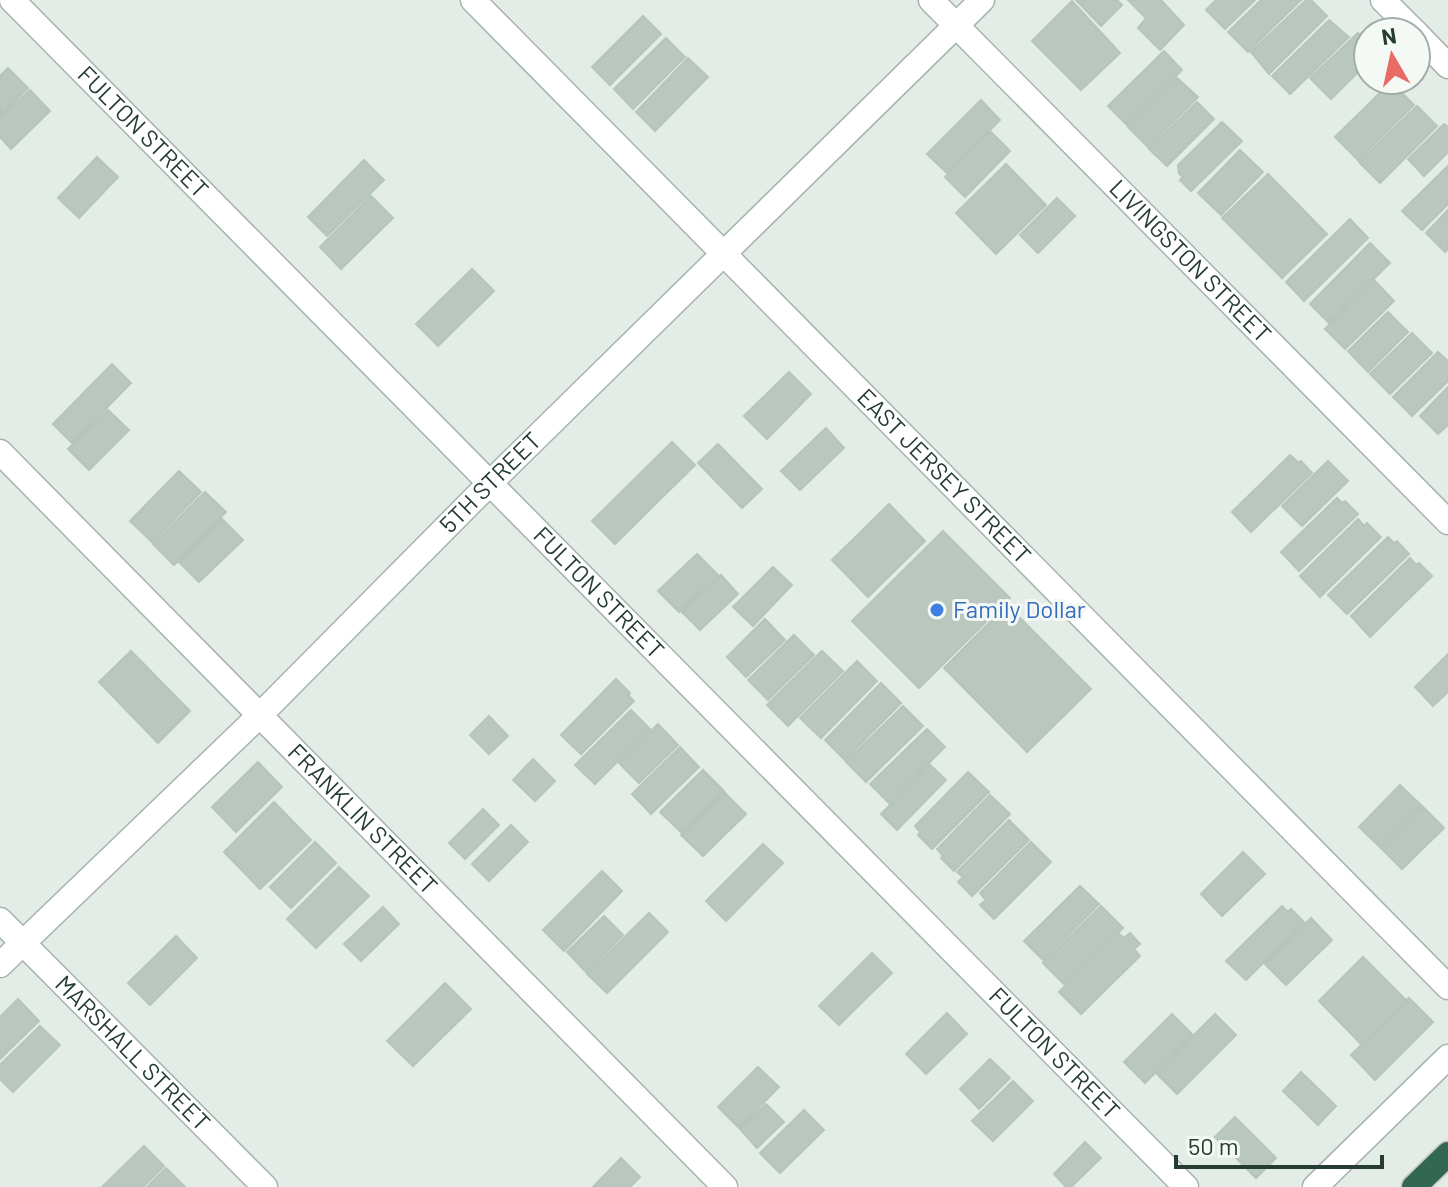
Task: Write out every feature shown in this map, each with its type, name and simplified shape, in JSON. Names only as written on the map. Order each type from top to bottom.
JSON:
[{"type":"highway","points":[[1414,1187],[1448,1154]]},
{"type":"street","name":"FULTON STREET","points":[[12,0],[1186,1187]]},
{"type":"street","name":"EAST JERSEY STREET","points":[[473,0],[1448,987]]},
{"type":"street","name":"LIVINGSTON STREET","points":[[931,0],[1448,522]]},
{"type":"street","name":"5TH STREET","points":[[0,965],[260,715],[489,484],[982,0]]},
{"type":"street","points":[[1383,0],[1400,16]]},
{"type":"street","points":[[1432,49],[1448,66]]},
{"type":"street","name":"FRANKLIN STREET","points":[[0,452],[725,1187]]},
{"type":"street","name":"MARSHALL STREET","points":[[0,920],[265,1187]]},
{"type":"street","points":[[1315,1187],[1448,1057]]},
{"type":"building","points":[[1076,0],[1117,0],[1122,5],[1101,26]]},
{"type":"building","points":[[1128,0],[1161,0],[1184,25],[1160,50],[1138,28],[1146,18]]},
{"type":"building","points":[[1216,0],[1255,0],[1225,29],[1206,10]]},
{"type":"building","points":[[1261,0],[1301,0],[1248,52],[1228,32]]},
{"type":"building","points":[[1306,0],[1311,0],[1327,16],[1269,74],[1251,52]]},
{"type":"building","points":[[1072,1],[1120,53],[1081,90],[1032,41]]},
{"type":"building","points":[[643,16],[661,34],[610,85],[592,67]]},
{"type":"building","points":[[1329,20],[1349,37],[1290,94],[1272,76]]},
{"type":"building","points":[[666,38],[685,57],[633,109],[614,89]]},
{"type":"building","points":[[1352,39],[1352,78],[1331,99],[1310,78]]},
{"type":"building","points":[[1164,51],[1182,70],[1127,125],[1108,106]]},
{"type":"building","points":[[688,58],[708,77],[655,131],[636,112]]},
{"type":"building","points":[[8,68],[28,88],[0,116],[0,76]]},
{"type":"building","points":[[1177,78],[1198,97],[1148,147],[1128,127]]},
{"type":"building","points":[[30,90],[50,111],[11,149],[0,137],[0,118]]},
{"type":"building","points":[[1377,96],[1405,96],[1414,105],[1358,160],[1335,137]]},
{"type":"building","points":[[981,100],[1000,120],[947,173],[927,154]]},
{"type":"building","points":[[1197,102],[1214,119],[1167,166],[1149,149]]},
{"type":"building","points":[[1417,106],[1437,126],[1380,183],[1359,162]]},
{"type":"building","points":[[1222,122],[1242,141],[1191,191],[1180,180],[1183,177],[1179,174],[1178,165]]},
{"type":"building","points":[[1444,124],[1448,127],[1448,152],[1424,176],[1408,159]]},
{"type":"building","points":[[990,131],[1010,151],[965,197],[945,177]]},
{"type":"building","points":[[1240,150],[1263,172],[1221,215],[1198,193]]},
{"type":"building","points":[[97,157],[118,177],[79,218],[58,198]]},
{"type":"building","points":[[364,160],[384,180],[327,236],[308,217]]},
{"type":"building","points":[[1006,164],[1046,205],[996,254],[956,213]]},
{"type":"building","points":[[1448,166],[1448,204],[1422,230],[1402,211]]},
{"type":"building","points":[[1268,174],[1327,234],[1282,278],[1222,218]]},
{"type":"building","points":[[371,196],[393,218],[341,269],[320,247]]},
{"type":"building","points":[[1057,198],[1075,216],[1038,253],[1020,235]]},
{"type":"building","points":[[1448,210],[1448,249],[1445,252],[1426,233]]},
{"type":"building","points":[[1350,219],[1368,238],[1304,301],[1286,282]]},
{"type":"building","points":[[1370,243],[1390,263],[1329,323],[1310,304]]},
{"type":"building","points":[[472,269],[494,291],[438,346],[416,324]]},
{"type":"building","points":[[1374,280],[1394,301],[1345,349],[1325,329]]},
{"type":"building","points":[[1388,312],[1408,332],[1368,372],[1348,351]]},
{"type":"building","points":[[1412,333],[1432,353],[1390,394],[1370,374]]},
{"type":"building","points":[[1438,352],[1448,361],[1448,381],[1412,416],[1393,397]]},
{"type":"building","points":[[112,364],[131,383],[72,443],[53,424]]},
{"type":"building","points":[[789,372],[811,394],[767,439],[744,416]]},
{"type":"building","points":[[1448,387],[1448,425],[1438,434],[1420,416]]},
{"type":"building","points":[[108,410],[129,430],[89,470],[68,449]]},
{"type":"building","points":[[826,428],[844,448],[800,490],[781,471]]},
{"type":"building","points":[[672,442],[695,465],[615,544],[592,521]]},
{"type":"building","points":[[718,444],[762,489],[742,508],[698,463]]},
{"type":"building","points":[[1290,455],[1312,473],[1251,532],[1232,512]]},
{"type":"building","points":[[1328,461],[1348,481],[1302,526],[1282,506]]},
{"type":"building","points":[[179,471],[201,492],[152,542],[130,521]]},
{"type":"building","points":[[205,492],[226,512],[174,565],[153,544]]},
{"type":"building","points":[[1337,498],[1342,503],[1345,501],[1358,514],[1299,571],[1281,552]]},
{"type":"building","points":[[889,504],[925,541],[868,597],[832,560]]},
{"type":"building","points":[[222,519],[243,540],[199,582],[179,562]]},
{"type":"building","points":[[1358,519],[1381,537],[1320,597],[1300,576]]},
{"type":"building","points":[[943,531],[1010,598],[919,688],[852,621]]},
{"type":"building","points":[[1388,537],[1394,543],[1397,541],[1409,554],[1347,614],[1328,595]]},
{"type":"building","points":[[697,554],[718,575],[679,612],[658,591]]},
{"type":"building","points":[[1410,558],[1432,576],[1370,637],[1351,616]]},
{"type":"building","points":[[773,567],[792,585],[753,626],[733,607]]},
{"type":"building","points":[[721,575],[738,594],[700,630],[682,612]]},
{"type":"building","points":[[1007,605],[1091,689],[1027,752],[944,668]]},
{"type":"building","points":[[765,619],[785,640],[746,677],[727,657]]},
{"type":"building","points":[[794,635],[814,655],[768,700],[748,680]]},
{"type":"building","points":[[131,651],[190,711],[158,743],[99,682]]},
{"type":"building","points":[[822,651],[843,671],[788,726],[767,705]]},
{"type":"building","points":[[1448,654],[1448,692],[1433,706],[1415,687]]},
{"type":"building","points":[[857,661],[877,681],[821,738],[800,718]]},
{"type":"building","points":[[616,679],[634,701],[581,754],[561,735]]},
{"type":"building","points":[[881,683],[901,703],[845,760],[825,740]]},
{"type":"building","points":[[903,706],[923,726],[866,782],[846,762]]},
{"type":"building","points":[[631,710],[650,729],[595,784],[575,765]]},
{"type":"building","points":[[489,716],[508,736],[489,754],[470,735]]},
{"type":"building","points":[[658,724],[678,745],[639,783],[619,763]]},
{"type":"building","points":[[927,729],[945,747],[889,803],[870,784]]},
{"type":"building","points":[[680,747],[699,767],[651,814],[632,794]]},
{"type":"building","points":[[533,759],[555,781],[535,801],[513,780]]},
{"type":"building","points":[[258,762],[282,787],[236,832],[212,807]]},
{"type":"building","points":[[930,765],[946,780],[897,830],[881,814]]},
{"type":"building","points":[[703,770],[724,791],[682,833],[660,812]]},
{"type":"building","points":[[968,772],[989,792],[932,849],[918,835],[920,832],[915,826]]},
{"type":"building","points":[[1400,785],[1422,806],[1381,848],[1359,827]]},
{"type":"building","points":[[725,793],[746,814],[703,856],[681,835]]},
{"type":"building","points":[[990,795],[1010,814],[954,871],[937,849]]},
{"type":"building","points":[[274,802],[311,840],[260,889],[224,852]]},
{"type":"building","points":[[1423,807],[1444,828],[1402,869],[1381,848]]},
{"type":"building","points":[[483,809],[499,825],[465,859],[449,843]]},
{"type":"building","points":[[1009,820],[1029,840],[972,896],[958,882],[963,877],[957,872]]},
{"type":"building","points":[[511,825],[528,842],[489,881],[472,864]]},
{"type":"building","points":[[315,842],[336,863],[291,908],[270,887]]},
{"type":"building","points":[[1031,842],[1051,862],[994,919],[980,905],[986,900],[980,893]]},
{"type":"building","points":[[763,844],[783,863],[726,921],[706,901]]},
{"type":"building","points":[[1243,852],[1265,874],[1222,916],[1201,894]]},
{"type":"building","points":[[339,867],[369,896],[316,948],[287,919]]},
{"type":"building","points":[[602,871],[622,891],[564,951],[543,930]]},
{"type":"building","points":[[1080,886],[1099,904],[1043,960],[1024,941]]},
{"type":"building","points":[[1101,906],[1123,928],[1065,985],[1043,963]]},
{"type":"building","points":[[1282,906],[1288,912],[1291,909],[1304,922],[1246,980],[1226,961]]},
{"type":"building","points":[[383,907],[399,924],[361,961],[344,944]]},
{"type":"building","points":[[649,913],[668,932],[607,993],[587,974]]},
{"type":"building","points":[[604,916],[623,935],[586,972],[567,952]]},
{"type":"building","points":[[1311,918],[1332,940],[1286,985],[1265,964]]},
{"type":"building","points":[[1118,933],[1124,938],[1130,933],[1140,944],[1134,949],[1140,956],[1081,1014],[1059,992]]},
{"type":"building","points":[[176,936],[197,958],[150,1005],[128,983]]},
{"type":"building","points":[[872,953],[892,973],[839,1025],[819,1006]]},
{"type":"building","points":[[1363,957],[1407,1001],[1362,1045],[1319,1001]]},
{"type":"building","points":[[445,983],[471,1009],[413,1066],[387,1041]]},
{"type":"building","points":[[1409,998],[1433,1022],[1375,1080],[1351,1055]]},
{"type":"building","points":[[18,999],[39,1021],[0,1059],[0,1017]]},
{"type":"building","points":[[947,1013],[967,1034],[926,1074],[906,1054]]},
{"type":"building","points":[[1172,1014],[1193,1035],[1145,1083],[1124,1062]]},
{"type":"building","points":[[1215,1014],[1236,1035],[1177,1094],[1156,1073]]},
{"type":"building","points":[[40,1026],[60,1045],[13,1092],[0,1079],[0,1065]]},
{"type":"building","points":[[990,1059],[1010,1078],[979,1109],[960,1089]]},
{"type":"building","points":[[758,1067],[779,1087],[739,1128],[718,1107]]},
{"type":"building","points":[[1301,1072],[1336,1106],[1318,1125],[1283,1091]]},
{"type":"building","points":[[1013,1081],[1033,1101],[993,1141],[972,1121]]},
{"type":"building","points":[[766,1104],[784,1122],[757,1148],[740,1129]]},
{"type":"building","points":[[804,1110],[824,1130],[780,1173],[760,1153]]},
{"type":"building","points":[[1235,1117],[1276,1158],[1256,1178],[1215,1137]]},
{"type":"building","points":[[1085,1142],[1101,1158],[1071,1187],[1066,1187],[1054,1174]]},
{"type":"building","points":[[144,1146],[164,1166],[143,1187],[102,1187]]},
{"type":"building","points":[[621,1158],[640,1177],[630,1187],[593,1187]]},
{"type":"building","points":[[166,1168],[185,1187],[147,1187]]},
{"type":"place","name":"Family Dollar","points":[[937,610]]}]
